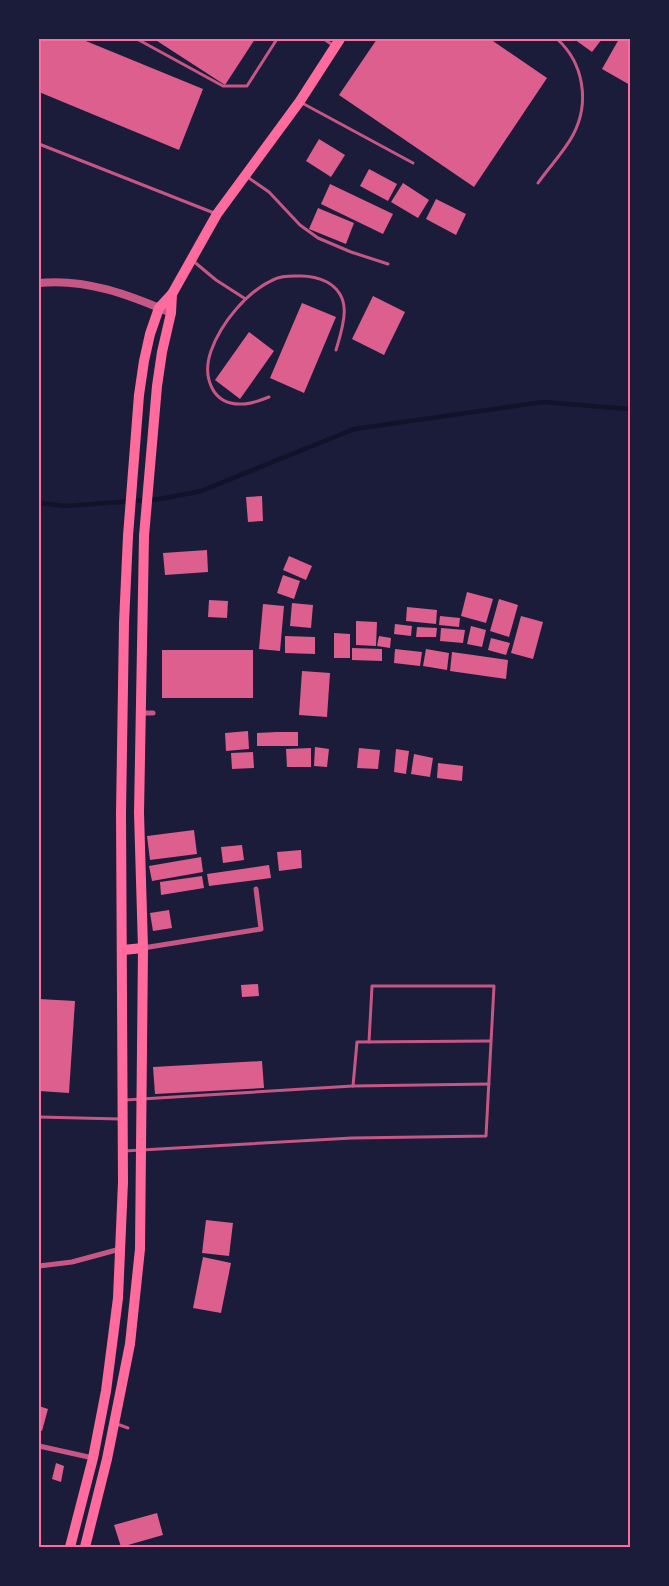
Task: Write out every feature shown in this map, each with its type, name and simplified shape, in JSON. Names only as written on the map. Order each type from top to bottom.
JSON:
[{"type":"highway","points":[[70,1547],[93,1458],[106,1391],[113,1343],[120,1249],[123,1151],[121,813],[124,633],[128,536],[139,395],[144,361],[150,334],[159,308],[172,294],[217,214],[300,101],[338,43]]},
{"type":"highway","points":[[85,1547],[130,1344],[140,1249],[143,948],[139,813],[144,536],[150,455],[161,360],[171,313],[172,294]]},
{"type":"highway","points":[[121,813],[139,813]]},
{"type":"highway","points":[[122,950],[143,948]]},
{"type":"highway","points":[[77,1520],[91,1522]]},
{"type":"street","points":[[39,283],[84,283],[104,288],[171,313]]},
{"type":"street","points":[[140,713],[153,713]]},
{"type":"street","points":[[143,948],[261,929],[256,889]]},
{"type":"street","points":[[39,1266],[72,1262],[120,1249]]},
{"type":"street","points":[[39,1446],[93,1458]]},
{"type":"lane","points":[[137,39],[223,86],[237,87],[247,86],[277,39]]},
{"type":"lane","points":[[324,39],[338,43]]},
{"type":"lane","points":[[538,183],[572,136],[580,117],[582,100],[581,78],[576,64],[565,46],[557,39]]},
{"type":"lane","points":[[300,101],[413,163]]},
{"type":"lane","points":[[39,144],[217,214]]},
{"type":"lane","points":[[245,176],[269,192],[300,225],[318,238],[351,252],[388,264]]},
{"type":"lane","points":[[191,259],[216,280],[244,298]]},
{"type":"lane","points":[[269,397],[251,403],[236,404],[218,396],[212,390],[209,381],[208,365],[217,337],[244,298],[274,279],[282,277],[306,276],[322,279],[339,292],[344,306],[344,322],[336,350]]},
{"type":"lane","points":[[123,1151],[352,1138],[486,1136],[494,986],[372,986],[369,1042]]},
{"type":"lane","points":[[353,1086],[357,1042],[490,1042]]},
{"type":"lane","points":[[123,1100],[353,1086],[489,1084]]},
{"type":"lane","points":[[39,1117],[123,1119]]},
{"type":"lane","points":[[114,1423],[128,1428]]},
{"type":"building","points":[[39,39],[81,39],[203,89],[179,150],[39,92]]},
{"type":"building","points":[[154,39],[255,39],[225,85]]},
{"type":"building","points":[[377,39],[490,39],[547,78],[474,187],[339,95]]},
{"type":"building","points":[[574,39],[602,39],[592,52]]},
{"type":"building","points":[[619,39],[630,39],[630,85],[602,69]]},
{"type":"building","points":[[319,139],[345,155],[331,177],[306,161]]},
{"type":"building","points":[[369,169],[397,184],[388,201],[360,186]]},
{"type":"building","points":[[403,183],[429,200],[418,218],[391,202]]},
{"type":"building","points":[[330,184],[393,214],[383,234],[321,204]]},
{"type":"building","points":[[436,199],[466,214],[456,235],[426,219]]},
{"type":"building","points":[[318,208],[354,223],[346,244],[309,229]]},
{"type":"building","points":[[373,296],[405,312],[384,355],[352,339]]},
{"type":"building","points":[[302,303],[336,317],[304,393],[270,378]]},
{"type":"building","points":[[249,332],[274,351],[240,399],[215,380]]},
{"type":"building","points":[[262,496],[263,521],[248,522],[246,497]]},
{"type":"building","points":[[207,550],[208,572],[165,575],[163,553]]},
{"type":"building","points":[[289,556],[312,566],[306,580],[283,570]]},
{"type":"building","points":[[283,575],[300,581],[294,599],[277,593]]},
{"type":"building","points":[[467,592],[493,599],[486,623],[461,616]]},
{"type":"building","points":[[499,599],[518,605],[509,637],[490,631]]},
{"type":"building","points":[[209,600],[228,601],[227,618],[208,617]]},
{"type":"building","points":[[292,603],[313,605],[311,628],[290,626]]},
{"type":"building","points":[[263,604],[284,606],[280,651],[259,649]]},
{"type":"building","points":[[407,607],[437,610],[436,624],[406,621]]},
{"type":"building","points":[[440,616],[460,618],[459,627],[439,625]]},
{"type":"building","points":[[521,616],[543,622],[533,659],[511,653]]},
{"type":"building","points":[[356,621],[377,622],[376,646],[356,645]]},
{"type":"building","points":[[395,624],[412,626],[411,636],[394,634]]},
{"type":"building","points":[[471,626],[486,630],[482,647],[467,644]]},
{"type":"building","points":[[417,627],[437,628],[436,637],[416,637]]},
{"type":"building","points":[[441,628],[465,630],[463,643],[440,641]]},
{"type":"building","points":[[334,633],[350,634],[350,658],[334,658]]},
{"type":"building","points":[[285,636],[315,637],[315,654],[285,653]]},
{"type":"building","points":[[379,636],[391,638],[390,648],[377,646]]},
{"type":"building","points":[[491,638],[510,643],[506,655],[488,650]]},
{"type":"building","points":[[352,648],[382,649],[382,661],[352,660]]},
{"type":"building","points":[[395,649],[422,652],[420,666],[394,663]]},
{"type":"building","points":[[426,649],[449,653],[447,670],[423,666]]},
{"type":"building","points":[[162,650],[253,650],[253,698],[162,698]]},
{"type":"building","points":[[452,652],[508,660],[506,679],[450,671]]},
{"type":"building","points":[[302,671],[330,673],[327,717],[299,715]]},
{"type":"building","points":[[248,731],[249,749],[226,751],[225,733]]},
{"type":"building","points":[[298,732],[298,746],[257,746],[257,733]]},
{"type":"building","points":[[315,747],[329,749],[327,767],[314,766]]},
{"type":"building","points":[[311,748],[311,767],[287,767],[286,749]]},
{"type":"building","points":[[359,748],[380,750],[378,769],[357,768]]},
{"type":"building","points":[[396,749],[409,751],[406,774],[394,772]]},
{"type":"building","points":[[253,752],[254,768],[232,769],[231,753]]},
{"type":"building","points":[[414,754],[433,758],[430,777],[411,774]]},
{"type":"building","points":[[438,763],[463,766],[462,781],[437,778]]},
{"type":"building","points":[[194,830],[197,854],[150,860],[147,836]]},
{"type":"building","points":[[242,845],[244,860],[223,863],[221,847]]},
{"type":"building","points":[[301,850],[302,868],[279,871],[277,852]]},
{"type":"building","points":[[201,857],[203,872],[152,881],[149,866]]},
{"type":"building","points":[[269,865],[271,878],[209,886],[207,874]]},
{"type":"building","points":[[202,876],[204,888],[161,895],[160,882]]},
{"type":"building","points":[[169,910],[172,928],[153,931],[150,913]]},
{"type":"building","points":[[258,984],[259,996],[242,997],[241,985]]},
{"type":"building","points":[[39,999],[75,1001],[69,1093],[39,1091]]},
{"type":"building","points":[[262,1061],[264,1088],[155,1094],[153,1067]]},
{"type":"building","points":[[206,1220],[233,1223],[229,1256],[202,1253]]},
{"type":"building","points":[[203,1257],[231,1263],[221,1313],[193,1308]]},
{"type":"building","points":[[39,1406],[48,1409],[42,1431],[39,1430]]},
{"type":"building","points":[[56,1463],[64,1466],[61,1482],[52,1479]]},
{"type":"building","points":[[157,1513],[163,1535],[121,1547],[114,1525]]},
{"type":"waterway","points":[[39,503],[66,506],[160,499],[201,491],[354,429],[543,402],[630,409]]}]
